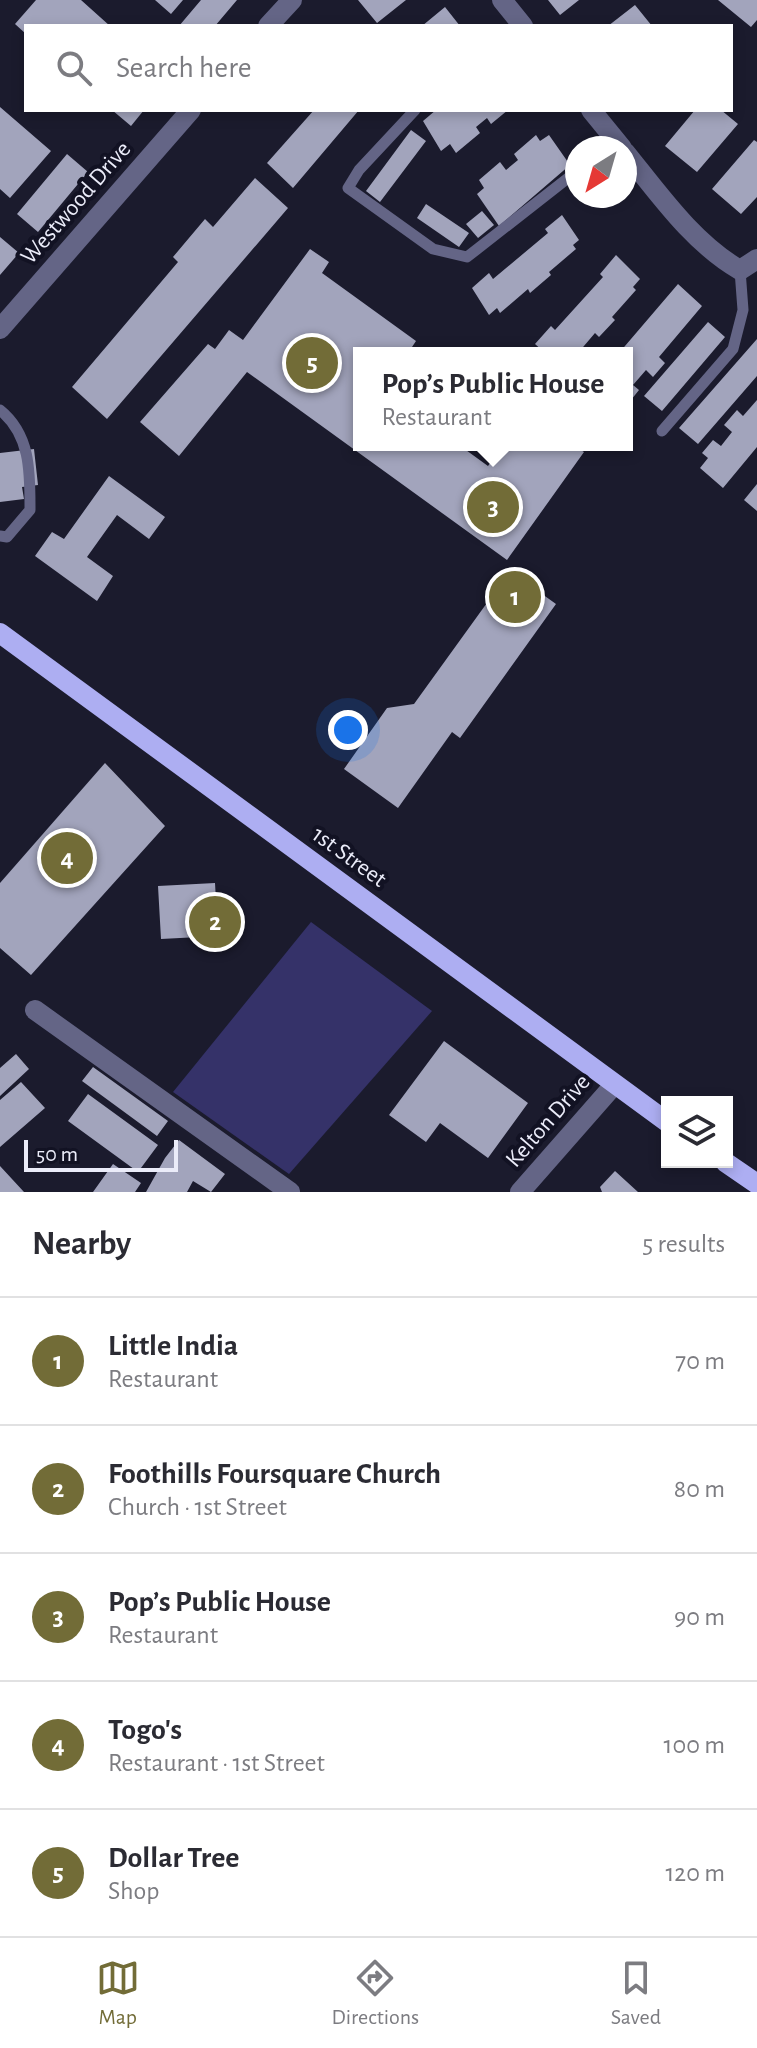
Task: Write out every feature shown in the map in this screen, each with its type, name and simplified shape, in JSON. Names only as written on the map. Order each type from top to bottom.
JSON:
[{"type":"main road","name":"1st Street","points":[[0,633],[661,1118]]},
{"type":"main road","points":[[733,1168],[757,1184]]},
{"type":"street","points":[[270,24],[292,0]]},
{"type":"street","points":[[502,0],[520,24]]},
{"type":"street","name":"Westwood Drive","points":[[0,329],[189,112]]},
{"type":"street","points":[[592,112],[608,136]]},
{"type":"street","points":[[637,170],[717,257],[749,265]]},
{"type":"street","points":[[35,1010],[290,1192]]},
{"type":"street","name":"Kelton Drive","points":[[520,1192],[614,1085]]},
{"type":"lane","points":[[413,112],[359,170],[348,188],[433,249],[467,257],[565,180]]},
{"type":"lane","points":[[662,431],[733,349],[743,310],[749,265]]},
{"type":"lane","points":[[0,410],[14,422],[26,450],[30,510],[7,537],[0,536]]},
{"type":"shaded area","points":[[311,922],[432,1011],[289,1174],[173,1092]]},
{"type":"building","points":[[36,0],[81,0],[108,24],[24,24],[24,32],[15,24]]},
{"type":"building","points":[[155,0],[183,0],[171,14]]},
{"type":"building","points":[[201,0],[237,0],[217,24],[181,24]]},
{"type":"building","points":[[358,0],[406,0],[377,23]]},
{"type":"building","points":[[548,0],[579,0],[560,15]]},
{"type":"building","points":[[718,0],[757,0],[757,20],[751,27]]},
{"type":"building","points":[[635,5],[650,24],[611,24]]},
{"type":"building","points":[[445,7],[458,24],[424,24]]},
{"type":"building","points":[[0,107],[51,151],[10,198],[0,189]]},
{"type":"building","points":[[114,112],[142,112],[131,126]]},
{"type":"building","points":[[312,112],[357,112],[293,188],[267,163]]},
{"type":"building","points":[[434,112],[506,112],[491,124],[487,118],[476,127],[480,133],[456,153],[450,144],[441,151],[423,121]]},
{"type":"building","points":[[693,112],[723,112],[738,124],[697,172],[665,146]]},
{"type":"building","points":[[411,130],[426,141],[380,202],[366,191]]},
{"type":"building","points":[[536,135],[540,141],[549,135],[565,158],[565,169],[499,226],[477,194],[484,188],[479,180],[500,162],[506,170],[518,160],[514,154]]},
{"type":"building","points":[[754,140],[757,142],[757,197],[741,214],[712,189]]},
{"type":"building","points":[[67,154],[88,172],[38,232],[17,214]]},
{"type":"building","points":[[255,178],[288,208],[107,419],[72,387],[178,262],[173,257],[205,219],[213,227]]},
{"type":"building","points":[[426,204],[469,233],[459,247],[417,218]]},
{"type":"building","points":[[482,211],[494,225],[478,238],[466,224]]},
{"type":"building","points":[[562,215],[579,240],[573,245],[576,249],[530,293],[528,289],[500,313],[497,308],[489,315],[472,288],[489,273],[493,279],[548,233],[545,229]]},
{"type":"building","points":[[0,237],[19,253],[0,275]]},
{"type":"building","points":[[310,249],[329,262],[322,273],[416,341],[412,347],[353,347],[353,449],[247,372],[179,456],[140,422],[208,344],[215,349],[229,330],[243,340]]},
{"type":"building","points":[[616,255],[640,279],[633,287],[636,290],[612,317],[615,320],[599,337],[595,333],[583,347],[538,347],[535,344],[551,326],[555,330],[603,277],[600,274]]},
{"type":"building","points":[[678,284],[702,306],[659,357],[665,363],[653,377],[646,370],[633,385],[633,347],[624,347]]},
{"type":"building","points":[[708,322],[725,337],[662,411],[644,396]]},
{"type":"building","points":[[757,339],[757,376],[698,444],[679,428]]},
{"type":"building","points":[[757,400],[757,447],[723,488],[700,468],[708,458],[702,453],[713,440],[721,446],[732,432],[724,425],[737,410],[743,416]]},
{"type":"building","points":[[34,449],[38,485],[22,487],[24,499],[0,502],[0,453]]},
{"type":"building","points":[[356,451],[467,451],[488,466],[499,451],[584,452],[507,560]]},
{"type":"building","points":[[109,476],[165,517],[149,539],[117,515],[87,557],[113,576],[97,601],[35,556],[52,532],[64,539]]},
{"type":"building","points":[[757,484],[757,511],[744,500]]},
{"type":"building","points":[[510,571],[556,604],[460,738],[452,732],[398,808],[344,769],[387,708],[414,704]]},
{"type":"building","points":[[105,763],[165,826],[31,975],[0,948],[0,883]]},
{"type":"building","points":[[215,883],[218,936],[161,939],[158,886]]},
{"type":"building","points":[[444,1041],[528,1103],[488,1158],[440,1123],[426,1142],[389,1115]]},
{"type":"building","points":[[16,1054],[29,1069],[0,1096],[0,1068]]},
{"type":"building","points":[[93,1067],[168,1121],[157,1136],[82,1081]]},
{"type":"building","points":[[21,1082],[45,1108],[0,1147],[0,1100]]},
{"type":"building","points":[[88,1094],[158,1145],[138,1172],[68,1121]]},
{"type":"building","points":[[179,1140],[225,1174],[211,1192],[193,1181],[187,1192],[146,1192],[165,1158]]},
{"type":"building","points":[[113,1164],[141,1183],[135,1192],[93,1192]]},
{"type":"building","points":[[0,1166],[24,1192],[0,1192]]},
{"type":"building","points":[[615,1171],[638,1192],[602,1192],[600,1187]]},
{"type":"place","name":"Dollar Tree","points":[[312,363]]},
{"type":"place","name":"Pop’s Public House","points":[[493,507]]},
{"type":"place","name":"Little India","points":[[515,597]]},
{"type":"place","name":"Togo's","points":[[67,858]]},
{"type":"place","name":"Foothills Foursquare Church","points":[[215,922]]}]
